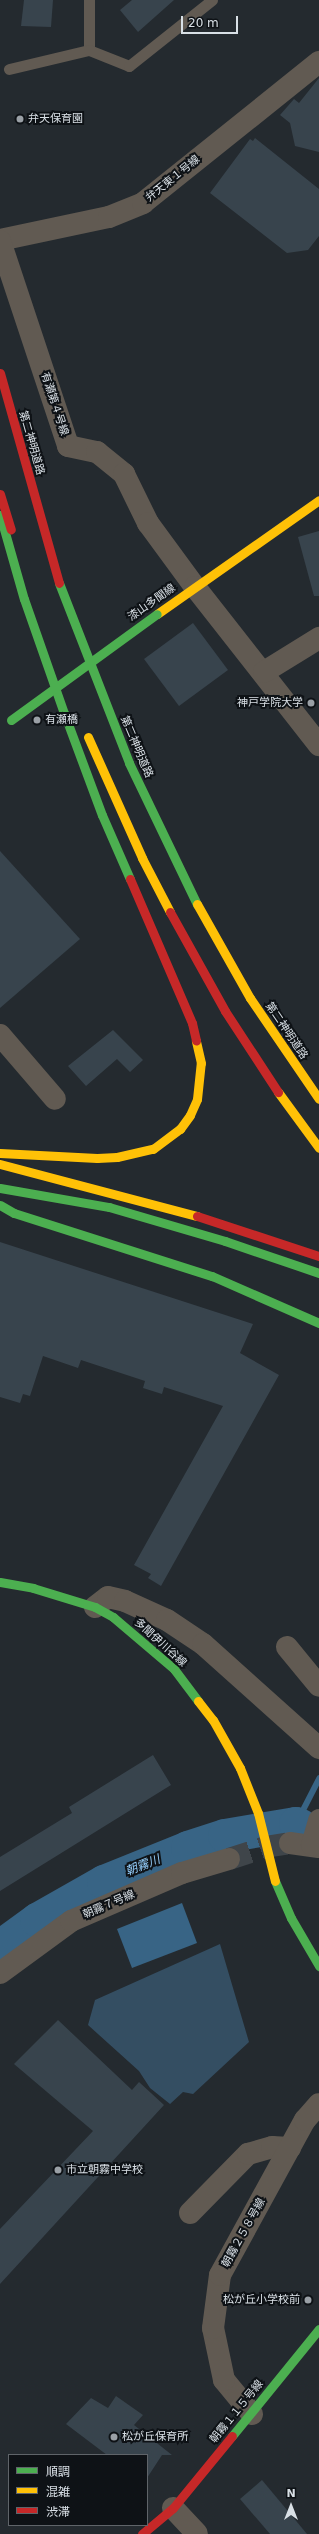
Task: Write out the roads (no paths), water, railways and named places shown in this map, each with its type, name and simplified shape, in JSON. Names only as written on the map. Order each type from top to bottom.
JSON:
[{"type":"main road","name":"第二神明道路","points":[[0,373],[59,584],[129,763],[205,920],[250,998],[319,1099]]},
{"type":"main road","points":[[0,494],[31,587]]},
{"type":"main road","name":"漆山多聞線","points":[[9,722],[157,614],[319,500]]},
{"type":"main road","points":[[0,515],[24,599],[64,713],[102,815],[192,1023],[201,1063],[198,1093],[190,1115],[180,1129],[153,1149],[117,1157],[97,1158],[0,1153]]},
{"type":"main road","points":[[62,671],[69,693]]},
{"type":"main road","points":[[84,727],[142,858],[180,933],[225,1011],[275,1087],[319,1148]]},
{"type":"main road","points":[[0,1164],[169,1207],[319,1256]]},
{"type":"main road","points":[[0,1188],[108,1207],[225,1241],[319,1273]]},
{"type":"main road","points":[[0,1205],[14,1213],[117,1244],[212,1276],[319,1323]]},
{"type":"main road","name":"多聞伊川谷線","points":[[0,1582],[33,1588],[95,1607],[114,1617],[174,1669],[213,1720],[240,1768],[258,1813],[275,1881],[291,1918],[319,1966]]},
{"type":"main road","name":"朝霧１１５号線","points":[[142,2534],[173,2508],[252,2414],[319,2329]]},
{"type":"street","name":"弁天東１号線","points":[[0,240],[109,217],[144,203],[319,62]]},
{"type":"street","name":"有瀬第４号線","points":[[0,240],[68,446],[97,452],[124,474],[148,523],[195,587]]},
{"type":"street","points":[[195,587],[264,672],[319,745]]},
{"type":"street","points":[[264,672],[319,638]]},
{"type":"street","points":[[0,1034],[54,1099]]},
{"type":"street","points":[[95,1607],[108,1597],[126,1602],[167,1620],[203,1644],[319,1748]]},
{"type":"street","points":[[287,1647],[319,1686]]},
{"type":"street","points":[[290,1843],[315,1846],[319,1820]]},
{"type":"street","name":"朝霧７号線","points":[[0,1973],[72,1921],[182,1873],[229,1860]]},
{"type":"street","name":"朝霧２５８号線","points":[[252,2414],[224,2380],[213,2328],[220,2275],[305,2120],[319,2104]]},
{"type":"street","points":[[190,2213],[248,2154],[272,2147],[290,2148]]},
{"type":"street","points":[[173,2508],[197,2534]]},
{"type":"lane","points":[[89,0],[89,50]]},
{"type":"lane","points":[[9,69],[89,50],[129,66],[212,0]]},
{"type":"waterway","points":[[296,1824],[319,1779]]},
{"type":"waterway","name":"朝霧川","points":[[0,1947],[37,1920],[104,1882],[188,1848],[225,1836],[296,1824],[301,1826]]},
{"type":"tunnel","points":[[229,1859],[265,1847],[290,1843]]},
{"type":"place","name":"弁天保育園","points":[[20,119]]},
{"type":"place","name":"神戸学院大学","points":[[311,703]]},
{"type":"place","name":"有瀬橋","points":[[37,720]]},
{"type":"place","name":"市立朝霧中学校","points":[[58,2170]]},
{"type":"place","name":"松が丘小学校前","points":[[308,2300]]},
{"type":"place","name":"松が丘保育所","points":[[114,2437]]}]
